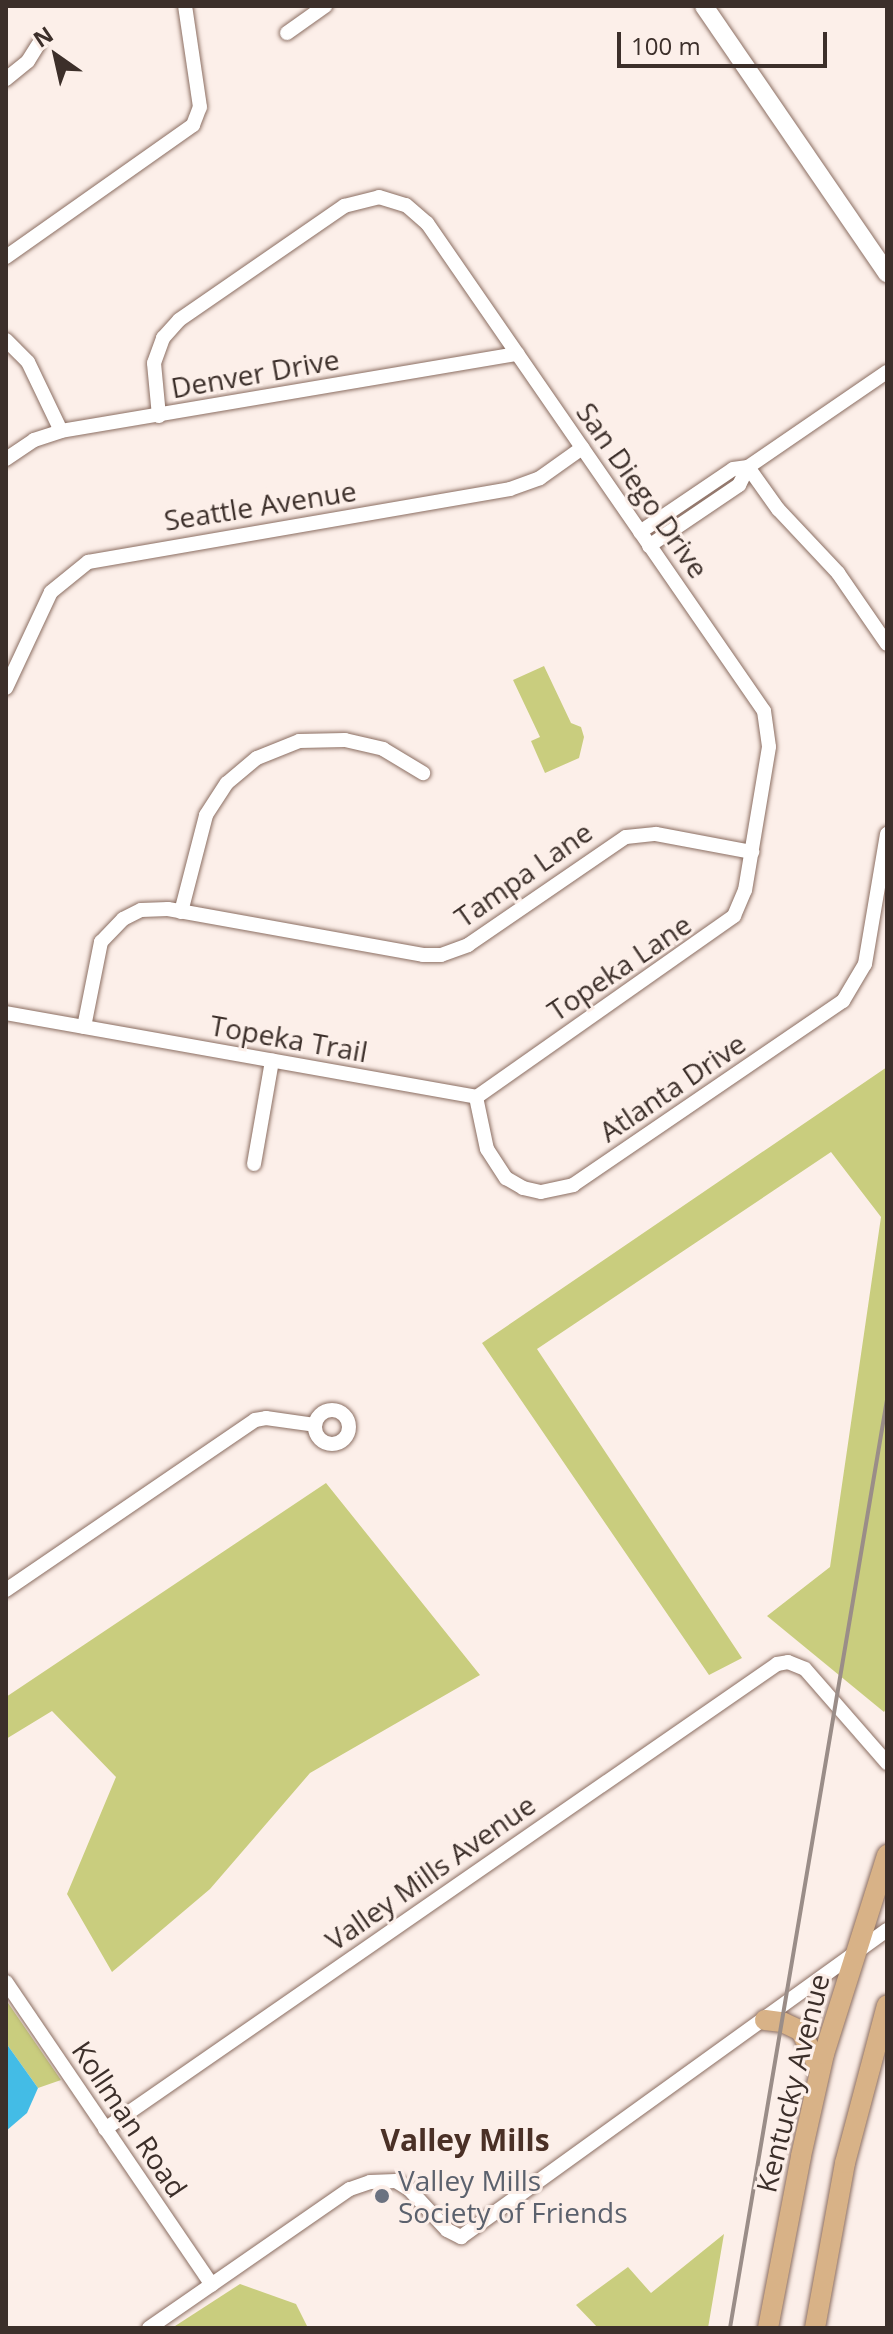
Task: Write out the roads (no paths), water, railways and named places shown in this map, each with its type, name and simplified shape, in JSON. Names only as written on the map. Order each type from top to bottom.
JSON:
[{"type":"main road","name":"Kentucky Avenue","points":[[768,2328],[820,2070],[853,1955],[887,1855]]},
{"type":"main road","points":[[815,2328],[845,2163],[887,2005]]},
{"type":"main road","points":[[765,2020],[782,2022],[801,2031],[820,2070]]},
{"type":"street","points":[[6,257],[193,125],[198,115],[185,6]]},
{"type":"street","points":[[287,33],[325,6]]},
{"type":"street","points":[[704,6],[887,273]]},
{"type":"street","points":[[6,79],[28,61],[38,45]]},
{"type":"street","name":"San Diego Drive","points":[[159,416],[154,363],[163,338],[174,325],[344,206],[368,198],[385,198],[406,205],[424,219],[764,711],[769,747],[752,852]]},
{"type":"street","points":[[6,340],[28,362],[61,431]]},
{"type":"street","name":"Denver Drive","points":[[6,459],[34,440],[61,431],[518,354]]},
{"type":"street","points":[[640,532],[733,469],[748,467],[887,372]]},
{"type":"street","name":"Seattle Avenue","points":[[6,688],[51,592],[88,562],[510,489],[540,478],[582,448]]},
{"type":"street","points":[[649,546],[739,485],[748,467]]},
{"type":"street","points":[[748,467],[778,509],[838,573],[887,644]]},
{"type":"street","points":[[181,912],[206,815],[227,783],[257,758],[299,741],[332,738],[383,749],[423,773]]},
{"type":"street","name":"Tampa Lane","points":[[84,1027],[93,969],[106,933],[128,915],[141,910],[181,912],[423,955],[441,955],[468,945],[626,837],[656,834],[752,852]]},
{"type":"street","name":"Atlanta Drive","points":[[476,1097],[487,1149],[506,1178],[523,1188],[541,1192],[573,1185],[834,1009],[854,986],[867,957],[887,834]]},
{"type":"street","name":"Topeka Lane","points":[[476,1097],[724,926],[741,904],[752,852]]},
{"type":"street","name":"Topeka Trail","points":[[6,1013],[476,1097]]},
{"type":"street","points":[[254,1164],[272,1061]]},
{"type":"street","points":[[6,1590],[255,1420],[266,1418],[315,1425]]},
{"type":"street","name":"Valley Mills Avenue","points":[[105,2129],[770,1668],[788,1662],[805,1669],[887,1763]]},
{"type":"street","points":[[149,2328],[350,2189],[383,2180],[396,2181],[409,2189],[447,2230],[461,2237],[887,1930]]},
{"type":"street","name":"Kollman Road","points":[[6,1982],[212,2285]]},
{"type":"water","points":[[6,2043],[38,2088],[27,2113],[6,2131]]},
{"type":"railway","points":[[730,2328],[887,1400]]},
{"type":"place","name":"Valley Mills Society of Friends","points":[[382,2196]]},
{"type":"district","name":"Valley Mills","points":[[465,2140]]}]
